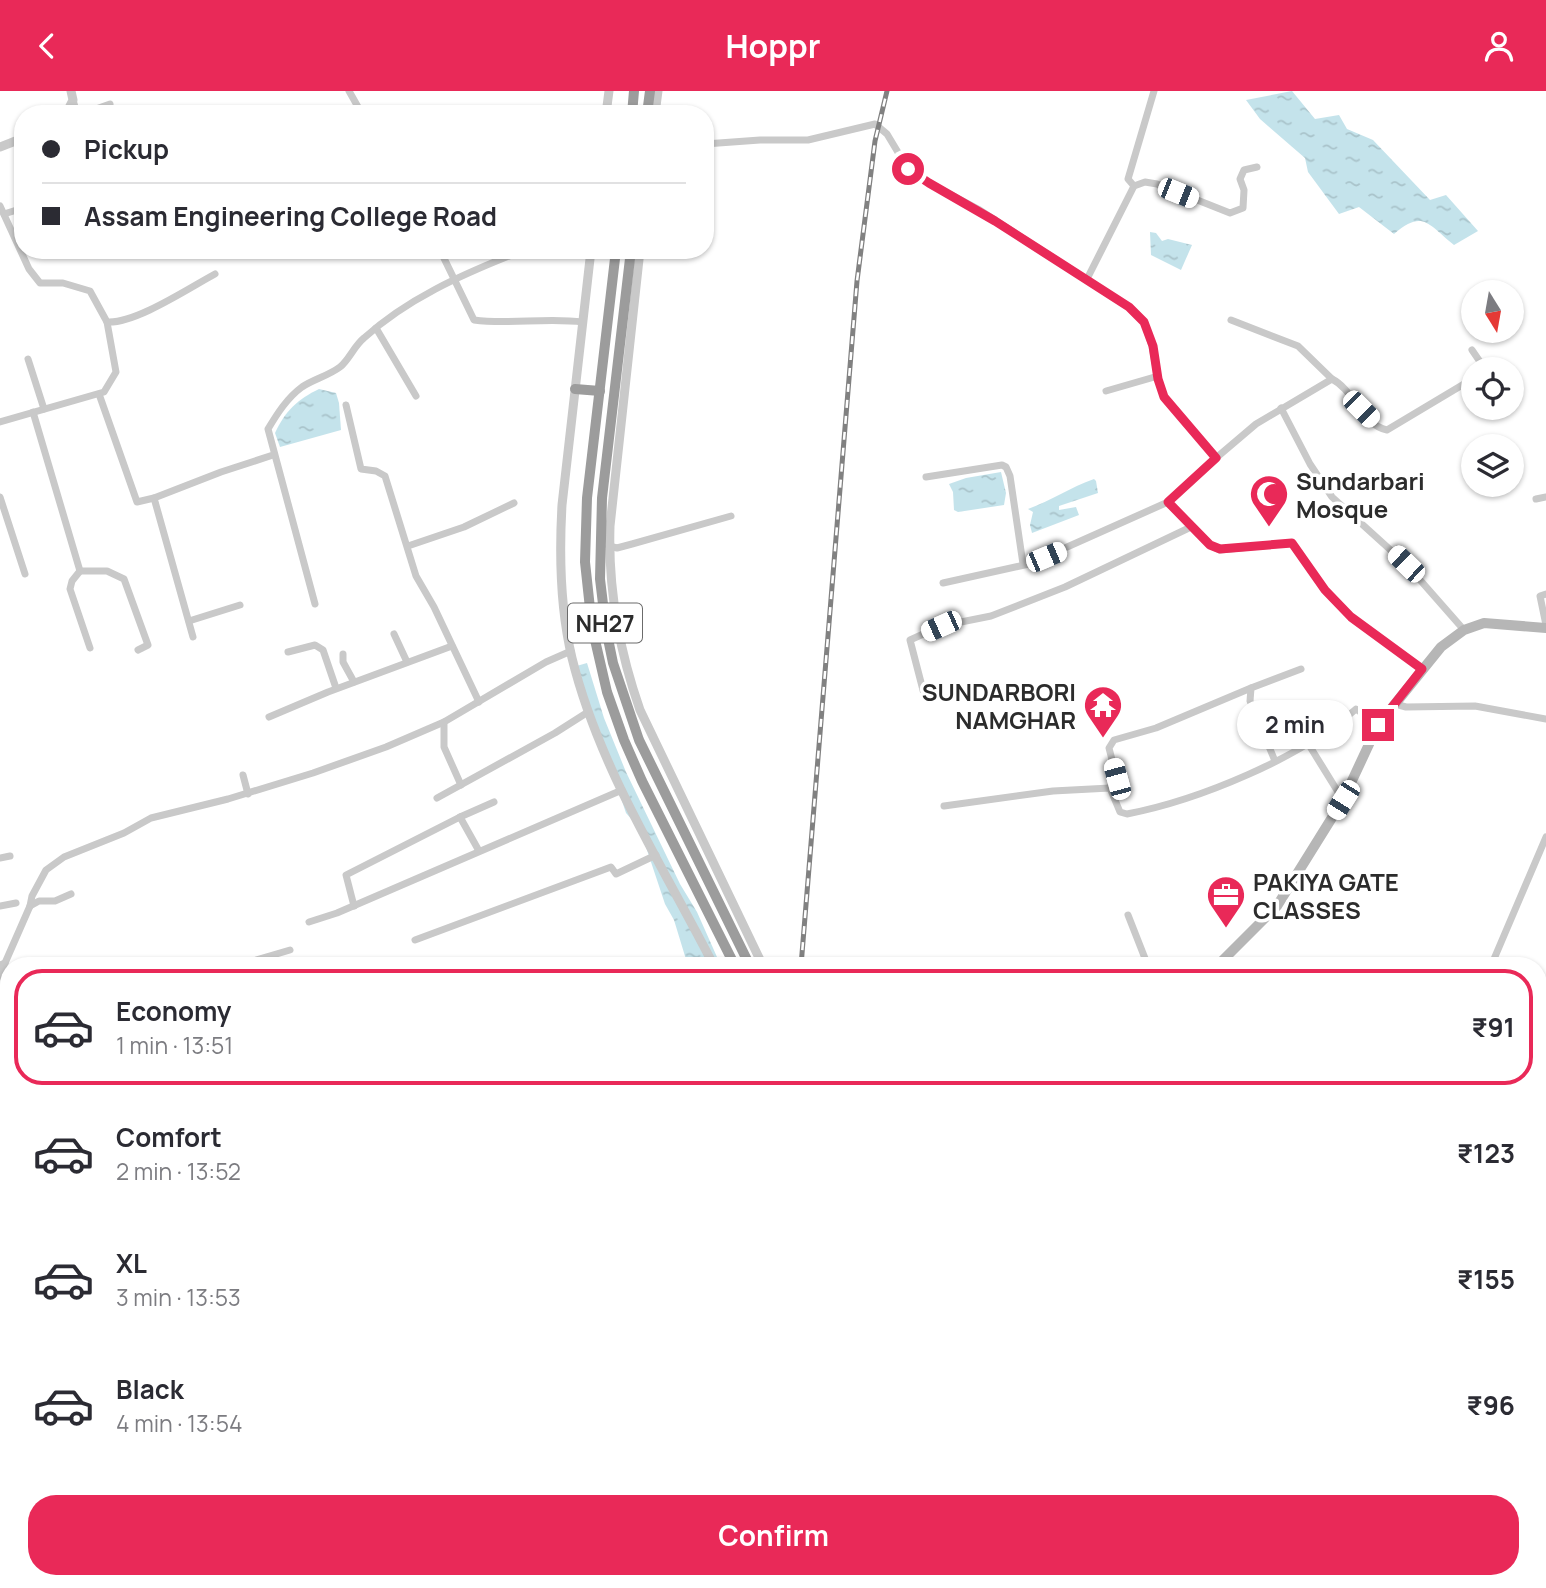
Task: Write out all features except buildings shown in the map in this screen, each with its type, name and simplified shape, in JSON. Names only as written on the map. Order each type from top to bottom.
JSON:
[{"type":"highway","name":"NH27","points":[[615,259],[587,498],[585,562],[588,604],[600,667],[617,722],[642,781],[730,957]]},
{"type":"highway","name":"NH27","points":[[630,259],[602,498],[600,579],[606,629],[617,675],[639,740],[746,957]]},
{"type":"highway","points":[[575,389],[600,391]]},
{"type":"main road","points":[[1226,957],[1276,906],[1343,800],[1378,725],[1441,647],[1464,629],[1484,623],[1546,626]]},
{"type":"street","points":[[1134,186],[1128,179],[1154,91]]},
{"type":"street","points":[[714,143],[808,140],[875,124],[896,146],[908,169],[978,209],[1129,307],[1144,322],[1153,346],[1164,397],[1216,458]]},
{"type":"street","points":[[1087,279],[1134,186],[1145,182],[1157,184],[1230,213],[1242,208],[1244,190],[1240,179],[1244,170],[1257,167]]},
{"type":"street","points":[[2,210],[14,236]]},
{"type":"street","points":[[0,420],[104,392],[116,372],[107,322],[90,291],[63,283],[40,283],[24,259]]},
{"type":"street","points":[[444,259],[474,320],[492,323],[556,319],[583,322]]},
{"type":"street","points":[[315,604],[268,429],[280,408],[302,387],[342,366],[350,353],[376,328],[412,301],[503,259]]},
{"type":"street","points":[[590,259],[560,545],[561,581],[570,651],[599,743],[708,957]]},
{"type":"street","points":[[639,259],[612,499],[609,546],[615,615],[632,689],[667,768],[759,957]]},
{"type":"street","points":[[107,322],[117,323],[162,303],[215,274]]},
{"type":"street","points":[[1231,320],[1298,346],[1332,379],[1342,384],[1379,428],[1387,430],[1461,387]]},
{"type":"street","points":[[376,328],[416,396]]},
{"type":"street","points":[[1472,350],[1477,357]]},
{"type":"street","points":[[29,359],[44,409]]},
{"type":"street","points":[[1106,391],[1158,376]]},
{"type":"street","points":[[943,583],[1023,565],[1168,502],[1256,424],[1332,379]]},
{"type":"street","points":[[99,394],[137,502],[273,455]]},
{"type":"street","points":[[346,405],[362,469],[376,471],[385,476],[416,576],[479,702]]},
{"type":"street","points":[[1281,408],[1310,464],[1332,497],[1406,564],[1464,629]]},
{"type":"street","points":[[33,412],[80,571]]},
{"type":"street","points":[[926,477],[1002,465],[1006,467],[1010,476],[1023,565]]},
{"type":"street","points":[[0,496],[25,574]]},
{"type":"street","points":[[1536,499],[1546,497]]},
{"type":"street","points":[[154,498],[193,637]]},
{"type":"street","points":[[1168,502],[1210,545],[1220,549],[1292,543],[1325,590],[1351,617],[1422,669]]},
{"type":"street","points":[[408,546],[464,527],[514,503]]},
{"type":"street","points":[[609,546],[617,548],[731,516]]},
{"type":"street","points":[[924,694],[910,640],[941,626],[991,616],[1065,587],[1191,527]]},
{"type":"street","points":[[80,571],[72,581],[70,589],[90,648]]},
{"type":"street","points":[[80,571],[107,571],[124,579],[148,645],[138,650]]},
{"type":"street","points":[[1546,594],[1540,596],[1546,626]]},
{"type":"street","points":[[189,621],[240,605]]},
{"type":"street","points":[[394,634],[407,662]]},
{"type":"street","points":[[288,652],[315,645],[323,650],[336,688]]},
{"type":"street","points":[[269,717],[336,688],[452,646]]},
{"type":"street","points":[[6,957],[46,870],[64,857],[124,834],[151,818],[248,794],[386,747],[444,722],[570,651]]},
{"type":"street","points":[[343,654],[342,662],[354,682]]},
{"type":"street","points":[[944,806],[1053,791],[1110,788],[1117,779],[1109,748],[1114,740],[1156,728],[1301,669]]},
{"type":"street","points":[[1251,688],[1250,701],[1275,761]]},
{"type":"street","points":[[1395,704],[1406,707],[1475,705],[1546,719]]},
{"type":"street","points":[[1110,788],[1121,812],[1127,814],[1175,802],[1275,761],[1309,745],[1356,709],[1378,725]]},
{"type":"street","points":[[437,797],[588,712]]},
{"type":"street","points":[[444,722],[444,747],[461,785]]},
{"type":"street","points":[[1309,745],[1343,800]]},
{"type":"street","points":[[243,775],[248,794]]},
{"type":"street","points":[[309,922],[622,790]]},
{"type":"street","points":[[354,905],[346,875],[494,802]]},
{"type":"street","points":[[460,817],[479,851]]},
{"type":"street","points":[[1495,957],[1546,837]]},
{"type":"street","points":[[415,940],[611,867],[616,874],[656,855]]},
{"type":"street","points":[[0,858],[10,856]]},
{"type":"street","points":[[30,906],[39,901],[55,901],[71,894]]},
{"type":"street","points":[[0,906],[16,902]]},
{"type":"street","points":[[1128,915],[1144,957]]},
{"type":"street","points":[[266,957],[290,950]]},
{"type":"water","points":[[1292,91],[1315,119],[1339,115],[1347,129],[1373,140],[1430,200],[1446,195],[1478,231],[1454,245],[1425,222],[1412,222],[1394,234],[1359,207],[1339,214],[1308,172],[1305,158],[1260,119],[1246,100]]},
{"type":"water","points":[[1150,232],[1156,233],[1162,241],[1168,239],[1192,245],[1181,270],[1151,255]]},
{"type":"water","points":[[319,389],[336,393],[341,430],[280,447],[275,433],[283,418],[298,402]]},
{"type":"water","points":[[1001,472],[1006,493],[1004,505],[958,512],[954,510],[953,492],[949,484]]},
{"type":"water","points":[[1094,479],[1098,493],[1059,506],[1059,510],[1076,507],[1079,515],[1032,533],[1030,525],[1033,512],[1028,509]]},
{"type":"water","points":[[587,663],[604,718],[626,772],[717,957],[685,957],[640,829],[626,813],[598,729],[573,667]]},
{"type":"railway","points":[[802,957],[857,281],[875,141],[887,91]]},
{"type":"place","name":"Sundarbari Mosque","points":[[1269,528]]},
{"type":"place","name":"SUNDARBORI NAMGHAR","points":[[1103,739]]},
{"type":"place","name":"PAKIYA GATE CLASSES","points":[[1226,929]]},
{"type":"route","points":[[908,169],[978,209],[1059,261],[1129,307],[1144,322],[1153,346],[1164,397],[1216,458],[1168,502],[1210,545],[1220,549],[1292,543],[1325,590],[1351,617],[1422,669],[1378,725]]}]
